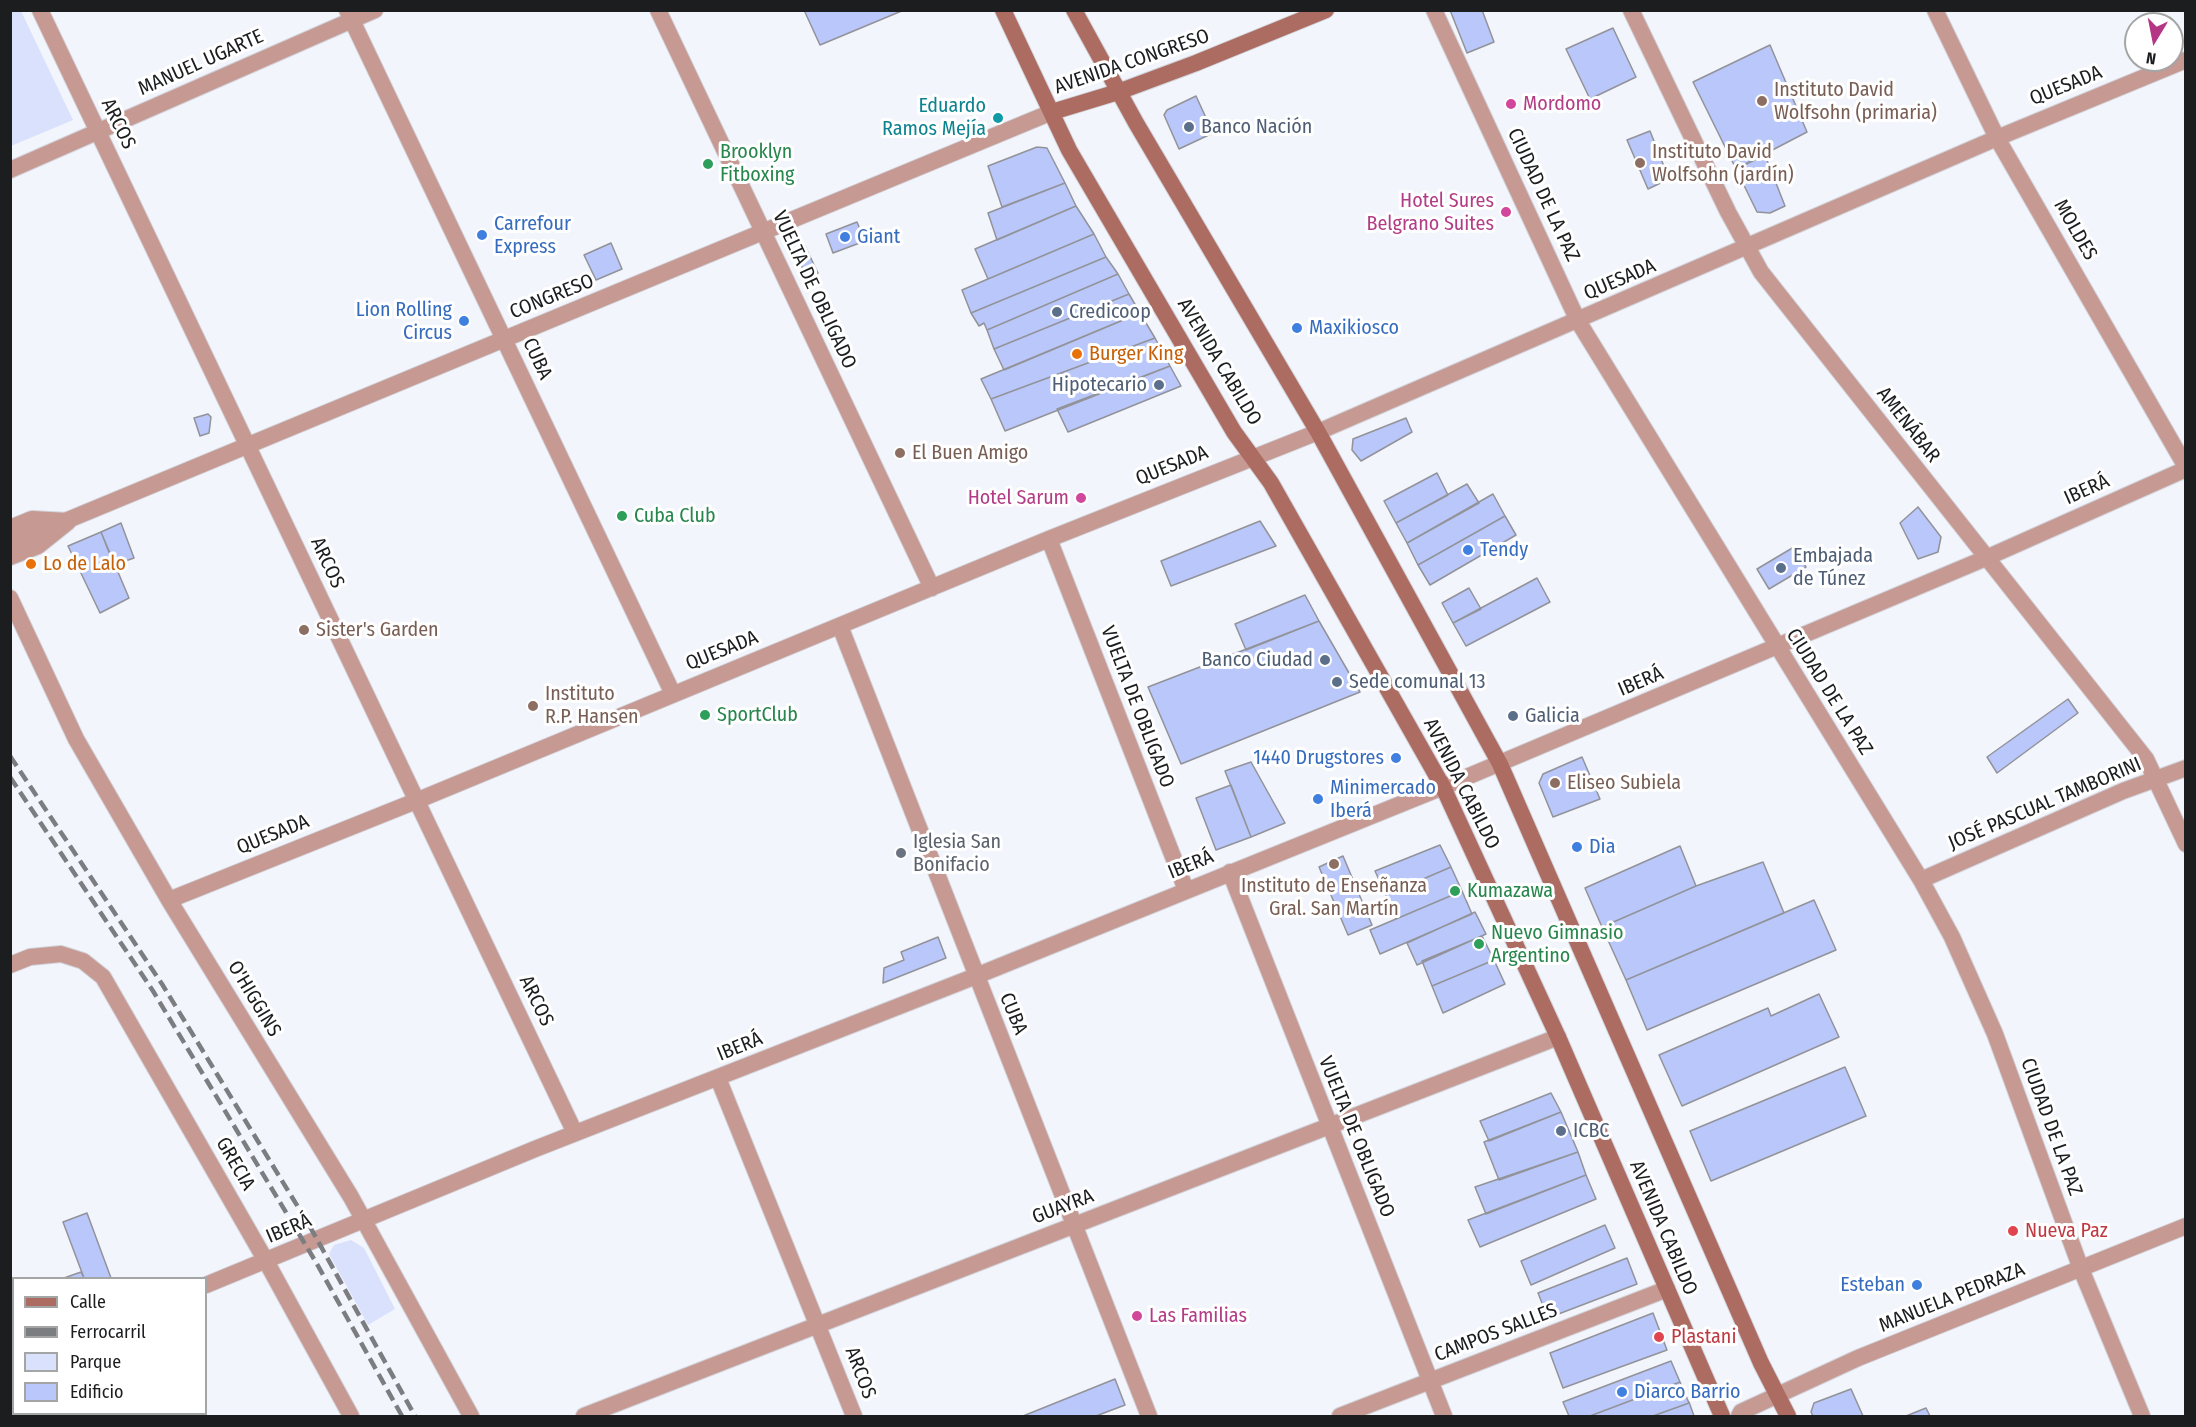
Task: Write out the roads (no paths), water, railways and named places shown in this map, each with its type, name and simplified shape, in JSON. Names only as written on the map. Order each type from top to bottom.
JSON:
[{"type":"main road","name":"AVENIDA CABILDO","points":[[1003,10],[1075,160],[1234,432],[1277,493],[1443,787],[1558,1037],[1722,1416]]},
{"type":"main road","name":"AVENIDA CABILDO","points":[[1074,10],[1119,92],[1318,432],[1500,764],[1788,1416]]},
{"type":"main road","name":"AVENIDA CONGRESO","points":[[1052,112],[1119,92],[1326,10]]},
{"type":"street","name":"ARCOS","points":[[40,10],[575,1133]]},
{"type":"street","name":"MANUEL UGARTE","points":[[10,170],[349,15],[375,10]]},
{"type":"street","name":"VUELTA DE OBLIGADO","points":[[658,10],[932,588]]},
{"type":"street","name":"CIUDAD DE LA PAZ","points":[[1434,10],[1578,321],[1921,880],[1952,937],[1995,1034],[2081,1269],[2142,1416]]},
{"type":"street","name":"AMENÁBAR","points":[[1631,10],[1747,248],[1761,272],[2146,759],[2186,844]]},
{"type":"street","name":"MOLDES","points":[[1935,10],[1997,138],[2186,468]]},
{"type":"street","name":"CUBA","points":[[349,15],[673,694]]},
{"type":"street","name":"QUESADA","points":[[169,900],[416,801],[1048,539],[1252,456],[1318,432],[1997,138],[2186,60]]},
{"type":"street","name":"CONGRESO","points":[[10,544],[1052,112]]},
{"type":"street","name":"IBERÁ","points":[[207,1285],[575,1133],[976,976],[1500,764],[1986,558],[2186,468]]},
{"type":"street","name":"CONGRESO","points":[[10,528],[32,519],[69,521]]},
{"type":"street","name":"CONGRESO","points":[[10,557],[38,546],[69,521]]},
{"type":"street","name":"VUELTA DE OBLIGADO","points":[[1048,539],[1186,890]]},
{"type":"street","name":"O'HIGGINS","points":[[10,598],[76,739],[169,900],[364,1219],[471,1416]]},
{"type":"street","name":"CUBA","points":[[840,626],[1149,1416]]},
{"type":"street","name":"JOSÉ PASCUAL TAMBORINI","points":[[1921,880],[2123,791],[2186,768]]},
{"type":"street","name":"VUELTA DE OBLIGADO","points":[[1230,872],[1444,1416]]},
{"type":"street","name":"GRECIA","points":[[10,965],[30,957],[61,954],[83,961],[103,977],[266,1261],[351,1416]]},
{"type":"street","name":"GUAYRA","points":[[584,1416],[1558,1037]]},
{"type":"street","name":"ARCOS","points":[[718,1078],[819,1324],[854,1416]]},
{"type":"street","name":"MANUELA PEDRAZA","points":[[1739,1416],[1741,1412],[1858,1358],[2186,1226]]},
{"type":"street","name":"CAMPOS SALLES","points":[[1340,1416],[1667,1289]]},
{"type":"railway","points":[[10,756],[162,984],[309,1225],[415,1416]]},
{"type":"railway","points":[[10,777],[153,991],[317,1264],[402,1416]]},
{"type":"place","name":"Instituto David Wolfsohn (primaria)","points":[[1762,101]]},
{"type":"place","name":"Mordomo","points":[[1511,104]]},
{"type":"place","name":"Eduardo Ramos Mejía","points":[[998,118]]},
{"type":"place","name":"Banco Nación","points":[[1189,127]]},
{"type":"place","name":"Instituto David Wolfsohn (jardín)","points":[[1640,163]]},
{"type":"place","name":"Brooklyn Fitboxing","points":[[708,164]]},
{"type":"place","name":"Hotel Sures Belgrano Suites","points":[[1506,212]]},
{"type":"place","name":"Carrefour Express","points":[[482,235]]},
{"type":"place","name":"Giant","points":[[845,237]]},
{"type":"place","name":"Credicoop","points":[[1057,312]]},
{"type":"place","name":"Lion Rolling Circus","points":[[464,321]]},
{"type":"place","name":"Maxikiosco","points":[[1297,328]]},
{"type":"place","name":"Burger King","points":[[1077,354]]},
{"type":"place","name":"Hipotecario","points":[[1159,385]]},
{"type":"place","name":"El Buen Amigo","points":[[900,453]]},
{"type":"place","name":"Hotel Sarum","points":[[1081,498]]},
{"type":"place","name":"Cuba Club","points":[[622,516]]},
{"type":"place","name":"Tendy","points":[[1468,550]]},
{"type":"place","name":"Lo de Lalo","points":[[31,564]]},
{"type":"place","name":"Embajada de Túnez","points":[[1781,568]]},
{"type":"place","name":"Sister's Garden","points":[[304,630]]},
{"type":"place","name":"Banco Ciudad","points":[[1325,660]]},
{"type":"place","name":"Sede comunal 13","points":[[1337,682]]},
{"type":"place","name":"Instituto R.P. Hansen","points":[[533,706]]},
{"type":"place","name":"SportClub","points":[[705,715]]},
{"type":"place","name":"Galicia","points":[[1513,716]]},
{"type":"place","name":"1440 Drugstores","points":[[1396,758]]},
{"type":"place","name":"Eliseo Subiela","points":[[1555,783]]},
{"type":"place","name":"Minimercado Iberá","points":[[1318,799]]},
{"type":"place","name":"Dia","points":[[1577,847]]},
{"type":"place","name":"Iglesia San Bonifacio","points":[[901,853]]},
{"type":"place","name":"Instituto de Enseñanza Gral. San Martín","points":[[1334,864]]},
{"type":"place","name":"Kumazawa","points":[[1455,891]]},
{"type":"place","name":"Nuevo Gimnasio Argentino","points":[[1479,944]]},
{"type":"place","name":"ICBC","points":[[1561,1131]]},
{"type":"place","name":"Nueva Paz","points":[[2013,1231]]},
{"type":"place","name":"Esteban","points":[[1917,1285]]},
{"type":"place","name":"Las Familias","points":[[1137,1316]]},
{"type":"place","name":"Plastani","points":[[1659,1337]]},
{"type":"place","name":"Diarco Barrio","points":[[1622,1392]]}]
